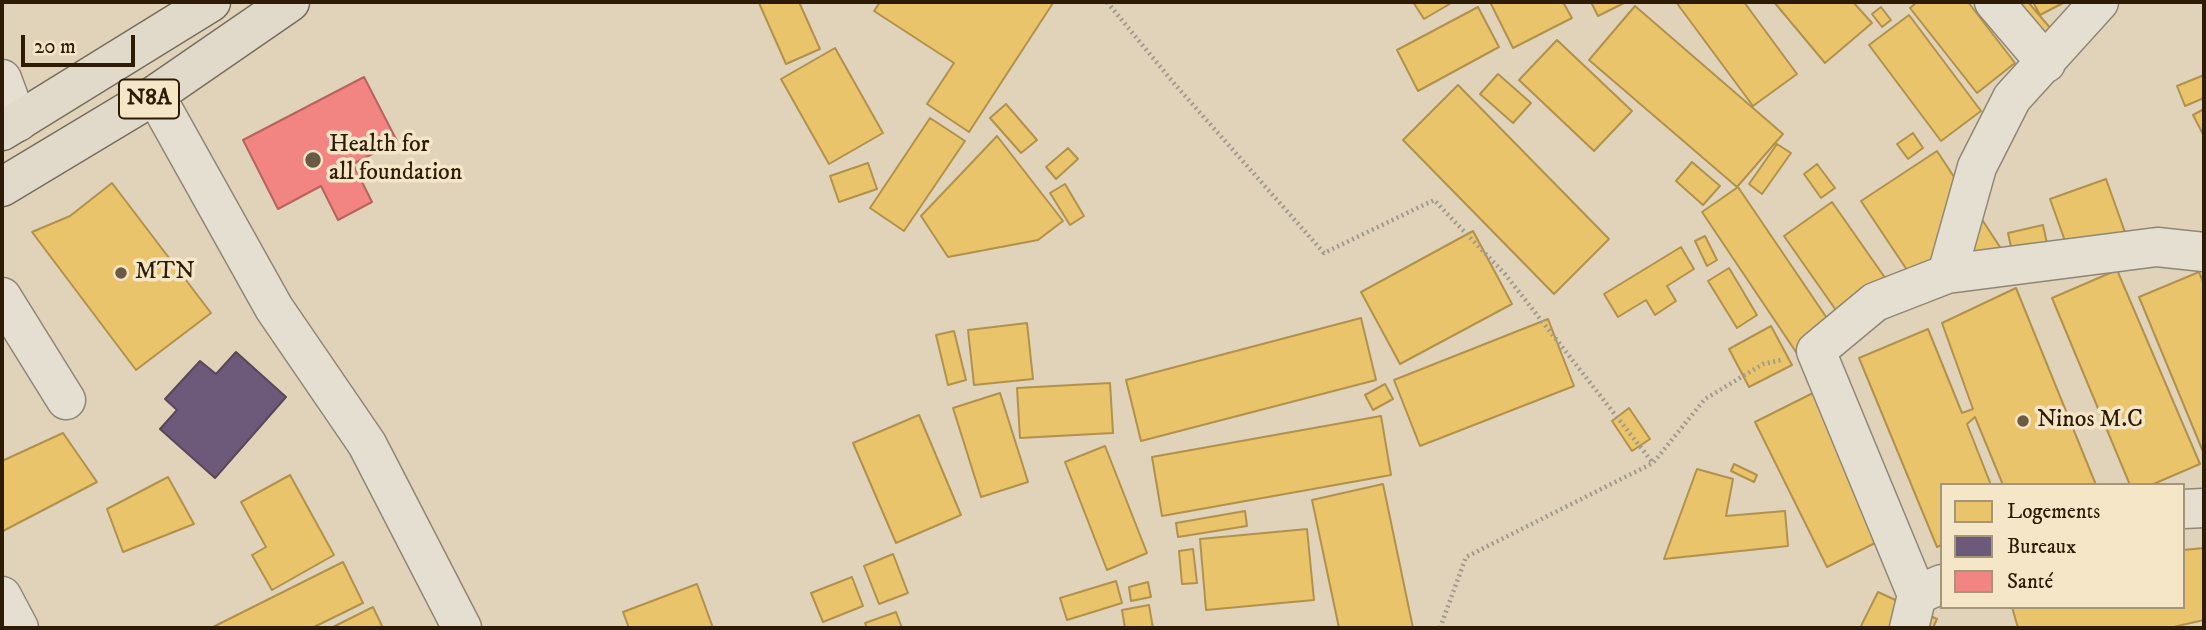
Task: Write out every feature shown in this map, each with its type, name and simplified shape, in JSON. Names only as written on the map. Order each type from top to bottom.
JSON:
[{"type":"highway","name":"N8A","points":[[10,127],[211,2]]},
{"type":"highway","name":"N8A","points":[[2,187],[155,95],[290,2]]},
{"type":"street","points":[[1994,2],[2046,63]]},
{"type":"street","points":[[1947,274],[1977,167],[2012,98],[2099,2]]},
{"type":"street","points":[[2,79],[10,127]]},
{"type":"street","points":[[155,95],[274,308],[367,444],[462,628]]},
{"type":"street","points":[[1923,602],[1816,351],[1875,302],[1947,274],[2157,247],[2204,252]]},
{"type":"street","points":[[2,297],[66,400]]},
{"type":"street","points":[[2185,509],[2204,508]]},
{"type":"street","points":[[2,596],[19,628]]},
{"type":"path","points":[[1107,2],[1172,81],[1324,253],[1434,200],[1505,274],[1653,463]]},
{"type":"path","points":[[1440,628],[1466,557],[1653,463],[1705,399],[1763,364],[1816,351]]},
{"type":"building: Logements","points":[[799,2],[820,49],[786,64],[759,3]]},
{"type":"building: Logements","points":[[880,2],[1053,3],[969,132],[927,104],[954,63],[874,11]]},
{"type":"building: Logements","points":[[1413,2],[1453,2],[1424,19]]},
{"type":"building: Logements","points":[[1490,2],[1563,2],[1572,18],[1513,48]]},
{"type":"building: Logements","points":[[1591,2],[1626,2],[1598,16]]},
{"type":"building: Logements","points":[[1676,2],[1744,2],[1797,74],[1753,106]]},
{"type":"building: Logements","points":[[1774,2],[1853,2],[1872,23],[1825,63]]},
{"type":"building: Logements","points":[[1917,2],[1968,2],[2015,63],[1977,93],[1910,8]]},
{"type":"building: Logements","points":[[1990,2],[2028,2],[2052,30],[2029,49]]},
{"type":"building: Logements","points":[[2033,2],[2065,2],[2040,15]]},
{"type":"building: Logements","points":[[1635,6],[1783,134],[1737,187],[1589,60]]},
{"type":"building: Logements","points":[[1478,7],[1499,47],[1418,91],[1397,50]]},
{"type":"building: Logements","points":[[1881,7],[1891,20],[1882,27],[1872,14]]},
{"type":"building: Logements","points":[[1909,15],[1981,111],[1941,141],[1869,45]]},
{"type":"building: Logements","points":[[1557,40],[1632,111],[1594,151],[1519,80]]},
{"type":"building: Logements","points":[[835,48],[883,133],[829,164],[781,79]]},
{"type":"building: Logements","points":[[1498,74],[1531,103],[1513,123],[1480,94]]},
{"type":"building: Logements","points":[[2204,75],[2204,98],[2185,106],[2177,86]]},
{"type":"building: Logements","points":[[1458,85],[1609,239],[1554,294],[1403,140]]},
{"type":"building: Logements","points":[[1006,104],[1037,140],[1021,153],[990,118]]},
{"type":"building: Logements","points":[[2204,109],[2204,136],[2193,115]]},
{"type":"building: Logements","points":[[930,118],[965,141],[904,231],[870,208]]},
{"type":"building: Logements","points":[[1913,133],[1923,148],[1908,159],[1897,144]]},
{"type":"building: Logements","points":[[997,136],[1063,221],[1038,240],[948,257],[921,216]]},
{"type":"building: Logements","points":[[1777,144],[1791,153],[1762,194],[1749,184]]},
{"type":"building: Logements","points":[[1068,148],[1078,159],[1056,179],[1046,167]]},
{"type":"building: Logements","points":[[1937,151],[2000,247],[1925,297],[1861,201]]},
{"type":"building: Logements","points":[[1692,162],[1720,186],[1703,205],[1676,181]]},
{"type":"building: Logements","points":[[868,163],[877,189],[839,202],[830,176]]},
{"type":"building: Logements","points":[[1817,164],[1835,188],[1821,198],[1804,174]]},
{"type":"building: Logements","points":[[2106,179],[2131,249],[2075,269],[2050,199]]},
{"type":"building: Logements","name":"MTN","points":[[112,183],[211,313],[136,370],[32,232],[70,216]]},
{"type":"building: Logements","points":[[1065,184],[1084,216],[1070,225],[1050,193]]},
{"type":"building: Logements","points":[[1738,187],[1835,330],[1798,355],[1702,212]]},
{"type":"building: Logements","points":[[1832,202],[1902,302],[1854,336],[1784,236]]},
{"type":"building: Logements","points":[[2043,225],[2051,262],[2016,270],[2008,233]]},
{"type":"building: Logements","points":[[1473,231],[1512,304],[1400,364],[1361,292]]},
{"type":"building: Logements","points":[[1705,236],[1717,260],[1707,266],[1695,241]]},
{"type":"building: Logements","points":[[1681,247],[1694,269],[1667,286],[1676,301],[1655,315],[1646,300],[1618,317],[1604,294]]},
{"type":"building: Logements","points":[[1729,268],[1757,315],[1737,328],[1708,281]]},
{"type":"building: Logements","points":[[2117,270],[2200,464],[2156,483],[2129,483],[2052,298]]},
{"type":"building: Logements","points":[[2199,272],[2204,284],[2204,454],[2139,297]]},
{"type":"building: Logements","name":"Ninos M.C","points":[[2016,288],[2095,483],[2002,483],[1975,417],[1967,424],[1990,483],[1940,483],[1940,546],[1937,547],[1859,358],[1928,329],[1962,413],[1973,409],[1942,323]]},
{"type":"building: Logements","points":[[1361,318],[1376,380],[1141,441],[1126,380]]},
{"type":"building: Logements","points":[[1548,319],[1574,386],[1420,446],[1394,380]]},
{"type":"building: Logements","points":[[1027,323],[1033,379],[974,385],[968,330]]},
{"type":"building: Logements","points":[[1771,326],[1792,365],[1749,387],[1729,349]]},
{"type":"building: Logements","points":[[954,331],[966,380],[948,385],[936,335]]},
{"type":"building: Logements","points":[[1110,383],[1113,433],[1020,438],[1017,388]]},
{"type":"building: Logements","points":[[1385,384],[1393,399],[1373,410],[1365,395]]},
{"type":"building: Logements","points":[[1823,388],[1895,533],[1827,567],[1755,422]]},
{"type":"building: Logements","points":[[1000,393],[1028,482],[981,497],[953,408]]},
{"type":"building: Logements","points":[[1629,408],[1650,439],[1632,451],[1612,421]]},
{"type":"building: Logements","points":[[919,415],[961,515],[896,543],[853,443]]},
{"type":"building: Logements","points":[[1381,416],[1391,475],[1162,516],[1152,457]]},
{"type":"building: Logements","points":[[63,433],[97,482],[3,531],[2,461]]},
{"type":"building: Logements","points":[[1105,446],[1147,553],[1107,570],[1065,462]]},
{"type":"building: Logements","points":[[1734,464],[1757,475],[1754,482],[1731,471]]},
{"type":"building: Logements","points":[[1697,469],[1733,479],[1726,516],[1785,511],[1788,546],[1664,559]]},
{"type":"building: Logements","points":[[290,475],[334,555],[272,590],[252,555],[266,547],[241,502]]},
{"type":"building: Logements","points":[[168,477],[194,524],[123,552],[107,509]]},
{"type":"building: Logements","points":[[1383,484],[1413,628],[1339,628],[1312,500]]},
{"type":"building: Logements","points":[[1245,511],[1247,526],[1178,537],[1176,523]]},
{"type":"building: Logements","points":[[1307,529],[1314,600],[1206,610],[1200,539]]},
{"type":"building: Logements","points":[[2204,548],[2204,620],[2169,628],[2018,628],[2013,609],[2185,609],[2185,550]]},
{"type":"building: Logements","points":[[1193,549],[1197,583],[1182,584],[1179,551]]},
{"type":"building: Logements","points":[[893,554],[908,593],[879,604],[864,566]]},
{"type":"building: Logements","points":[[343,562],[363,603],[312,628],[211,628]]},
{"type":"building: Logements","points":[[852,577],[863,606],[823,622],[811,593]]},
{"type":"building: Logements","points":[[1116,581],[1122,603],[1067,620],[1060,598]]},
{"type":"building: Logements","points":[[1148,582],[1151,597],[1131,601],[1129,587]]},
{"type":"building: Logements","points":[[697,584],[713,628],[629,628],[623,612]]},
{"type":"building: Logements","points":[[1878,592],[1937,619],[1933,628],[1860,628]]},
{"type":"building: Logements","points":[[1149,605],[1153,628],[1125,628],[1122,610]]},
{"type":"building: Logements","points":[[373,607],[383,628],[331,628]]},
{"type":"building: Logements","points":[[896,612],[902,628],[867,628],[865,623]]},
{"type":"building: Bureaux","points":[[236,352],[286,397],[215,478],[160,429],[177,410],[165,399],[200,361],[216,374]]},
{"type":"building: Santé","points":[[364,77],[397,141],[353,164],[372,202],[338,220],[321,186],[278,209],[243,140]]},
{"type":"place","name":"Health for all foundation","points":[[313,160]]},
{"type":"place","name":"MTN","points":[[121,273]]},
{"type":"place","name":"Ninos M.C","points":[[2023,421]]}]
